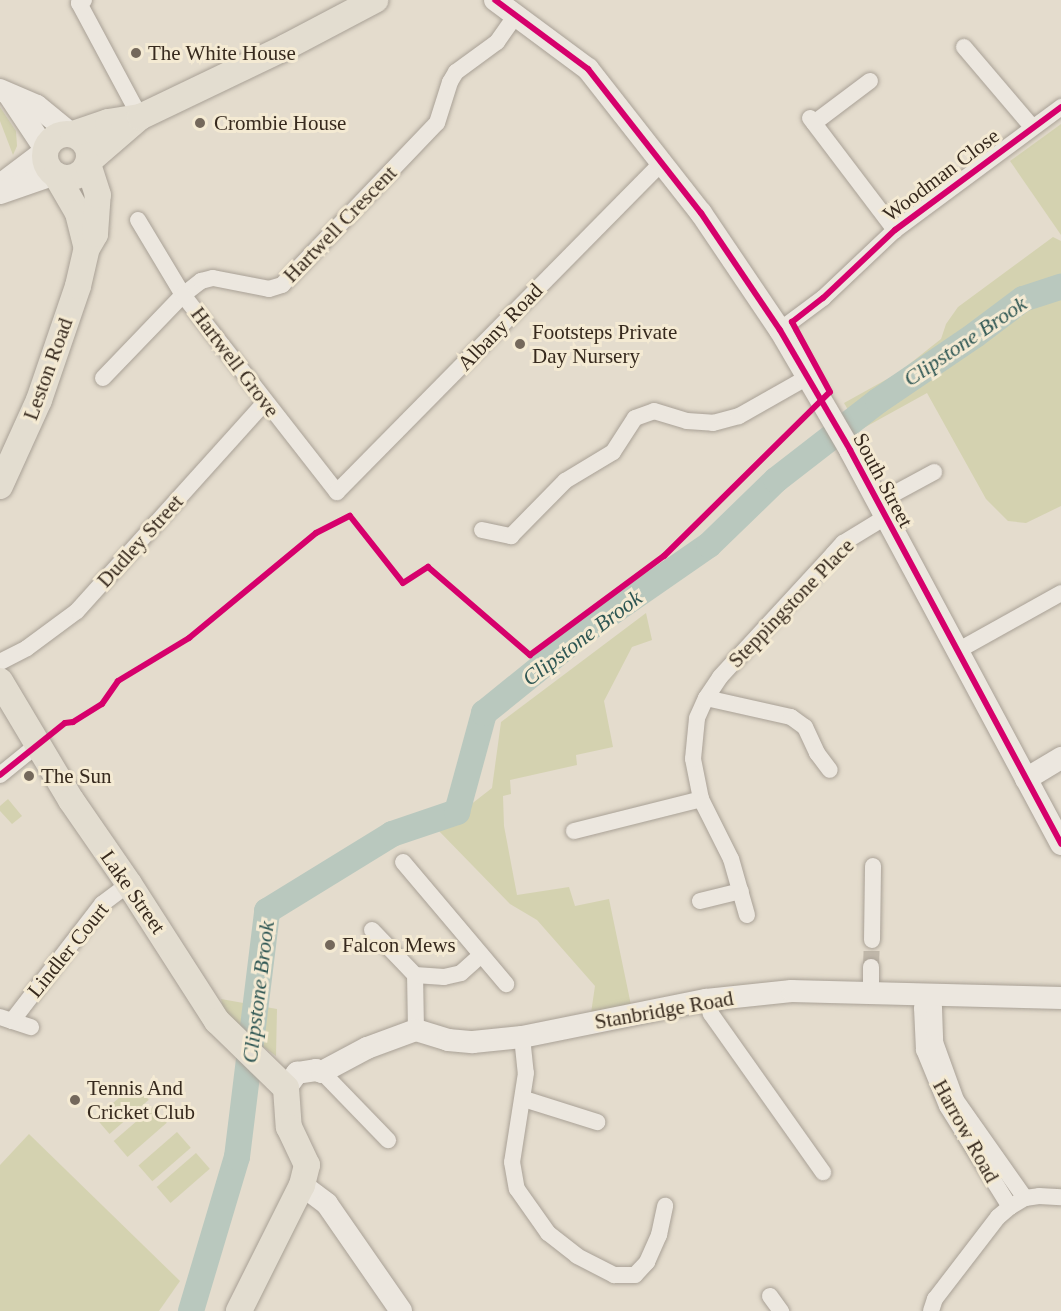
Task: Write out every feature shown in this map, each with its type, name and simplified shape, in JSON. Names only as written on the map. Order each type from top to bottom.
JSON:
[{"type":"main road","points":[[140,117],[108,122],[72,134],[57,135],[45,150],[46,164],[56,175],[71,178],[78,175],[88,163],[140,117],[286,47],[371,1]]},
{"type":"main road","points":[[72,134],[80,137],[88,148],[88,163]]},
{"type":"main road","name":"Leston Road","points":[[0,486],[39,400],[78,286],[87,248],[95,234],[98,195],[88,163]]},
{"type":"main road","name":"Leston Road","points":[[56,175],[78,213],[87,248]]},
{"type":"main road","name":"Lake Street","points":[[0,681],[76,809],[129,884],[217,1021],[241,1047],[279,1081]]},
{"type":"main road","points":[[239,1311],[302,1185],[307,1165],[289,1127],[279,1081]]},
{"type":"street","points":[[84,0],[79,3],[140,117]]},
{"type":"street","name":"South Street","points":[[495,0],[588,69],[701,213],[780,330],[849,450],[1061,844]]},
{"type":"street","name":"Hartwell Crescent","points":[[183,295],[201,281],[213,278],[269,289],[287,282],[437,123],[450,82],[456,72],[497,42],[516,15]]},
{"type":"street","name":"Woodman Close","points":[[964,47],[1032,127]]},
{"type":"street","name":"Woodman Close","points":[[870,81],[812,120],[895,230]]},
{"type":"street","points":[[4,92],[37,106],[72,134]]},
{"type":"street","points":[[0,185],[45,150],[4,92]]},
{"type":"street","name":"Woodman Close","points":[[780,330],[823,298],[895,230],[1061,106]]},
{"type":"street","name":"Albany Road","points":[[337,492],[662,162]]},
{"type":"street","points":[[0,193],[56,175]]},
{"type":"street","points":[[138,220],[183,295]]},
{"type":"street","name":"Hartwell Grove","points":[[103,378],[183,295],[337,492]]},
{"type":"street","points":[[482,530],[511,536],[565,481],[613,452],[635,418],[654,411],[687,421],[713,423],[739,416],[808,377]]},
{"type":"street","name":"Dudley Street","points":[[0,662],[27,648],[77,611],[265,402]]},
{"type":"street","name":"Steppingstone Place","points":[[747,915],[731,860],[701,799],[693,759],[697,718],[706,698],[720,677],[843,543],[880,510],[934,472]]},
{"type":"street","points":[[957,651],[1061,593]]},
{"type":"street","points":[[706,698],[791,717],[805,727],[817,753],[830,770]]},
{"type":"street","points":[[0,775],[37,745]]},
{"type":"street","points":[[1026,779],[1061,758]]},
{"type":"street","points":[[574,831],[701,799]]},
{"type":"street","points":[[403,862],[506,984]]},
{"type":"street","points":[[872,940],[873,866]]},
{"type":"street","name":"Lindler Court","points":[[31,1027],[6,1019],[102,904],[129,884]]},
{"type":"street","points":[[700,901],[741,891]]},
{"type":"street","points":[[372,930],[415,975],[444,977],[461,973],[481,955]]},
{"type":"street","points":[[871,967],[871,992]]},
{"type":"street","points":[[322,1072],[367,1048],[416,1030],[415,975]]},
{"type":"street","name":"Stanbridge Road","points":[[416,1030],[448,1040],[473,1042],[522,1037],[705,1000],[792,991],[871,992],[927,997],[1061,998]]},
{"type":"street","name":"Harrow Road","points":[[927,997],[934,1008],[935,1042],[956,1100],[1024,1198]]},
{"type":"street","name":"Harrow Road","points":[[927,997],[922,1008],[924,1050],[947,1106],[1010,1207]]},
{"type":"street","points":[[705,1000],[711,1014],[823,1172]]},
{"type":"street","points":[[522,1037],[526,1073],[524,1099],[512,1162],[517,1189],[548,1233],[577,1256],[615,1275],[635,1275],[647,1262],[659,1234],[665,1206]]},
{"type":"street","points":[[279,1081],[297,1073],[316,1070],[322,1072],[388,1140]]},
{"type":"street","points":[[524,1099],[597,1122]]},
{"type":"street","points":[[302,1185],[327,1204],[394,1309]]},
{"type":"street","name":"Harrow Road","points":[[931,1311],[935,1299],[998,1217],[1024,1198],[1061,1197]]},
{"type":"street","points":[[770,1296],[781,1311]]},
{"type":"shaded area","points":[[0,107],[16,131],[17,146],[13,155],[0,121]]},
{"type":"shaded area","points":[[1061,124],[1061,235],[1010,161]]},
{"type":"shaded area","points":[[1053,237],[1061,241],[1061,506],[1026,523],[1008,521],[986,499],[927,393],[860,430],[844,403],[898,373],[941,339],[946,324],[958,307]]},
{"type":"shaded area","points":[[646,613],[652,640],[632,647],[604,701],[613,747],[576,755],[577,765],[510,780],[511,794],[503,796],[504,826],[517,895],[569,887],[575,906],[609,899],[631,1005],[591,1013],[595,986],[537,920],[510,904],[438,830],[492,788],[501,722]]},
{"type":"shaded area","points":[[8,799],[22,816],[12,824],[0,811],[0,806]]},
{"type":"shaded area","points":[[221,999],[277,1009],[276,1056],[241,1031],[223,1009]]},
{"type":"shaded area","points":[[135,1084],[149,1100],[110,1134],[96,1118]]},
{"type":"shaded area","points":[[153,1107],[167,1123],[128,1157],[114,1141]]},
{"type":"shaded area","points":[[177,1132],[191,1148],[152,1181],[139,1165]]},
{"type":"shaded area","points":[[29,1134],[180,1281],[159,1311],[0,1311],[0,1165]]},
{"type":"shaded area","points":[[196,1153],[210,1169],[171,1203],[157,1187]]},
{"type":"waterway","name":"Clipstone Brook","points":[[191,1311],[237,1157],[267,911],[392,834],[457,812],[484,713],[592,626],[709,545],[776,480],[878,401],[975,335],[1023,299],[1061,287]]},
{"type":"tunnel","points":[[871,967],[872,940]]},
{"type":"cycle path","points":[[495,0],[588,69],[701,213],[780,330],[850,450],[1061,844]]},
{"type":"cycle path","points":[[0,775],[65,723],[73,722],[102,704],[118,681],[189,638],[316,533],[350,516],[403,583],[428,567],[530,655],[664,556],[830,392],[792,322],[823,298],[895,230],[1061,107]]},
{"type":"place","name":"The White House","points":[[136,53]]},
{"type":"place","name":"Crombie House","points":[[200,123]]},
{"type":"place","name":"Footsteps Private Day Nursery","points":[[520,344]]},
{"type":"place","name":"The Sun","points":[[29,776]]},
{"type":"place","name":"Falcon Mews","points":[[330,945]]},
{"type":"place","name":"Tennis And Cricket Club","points":[[75,1100]]}]
